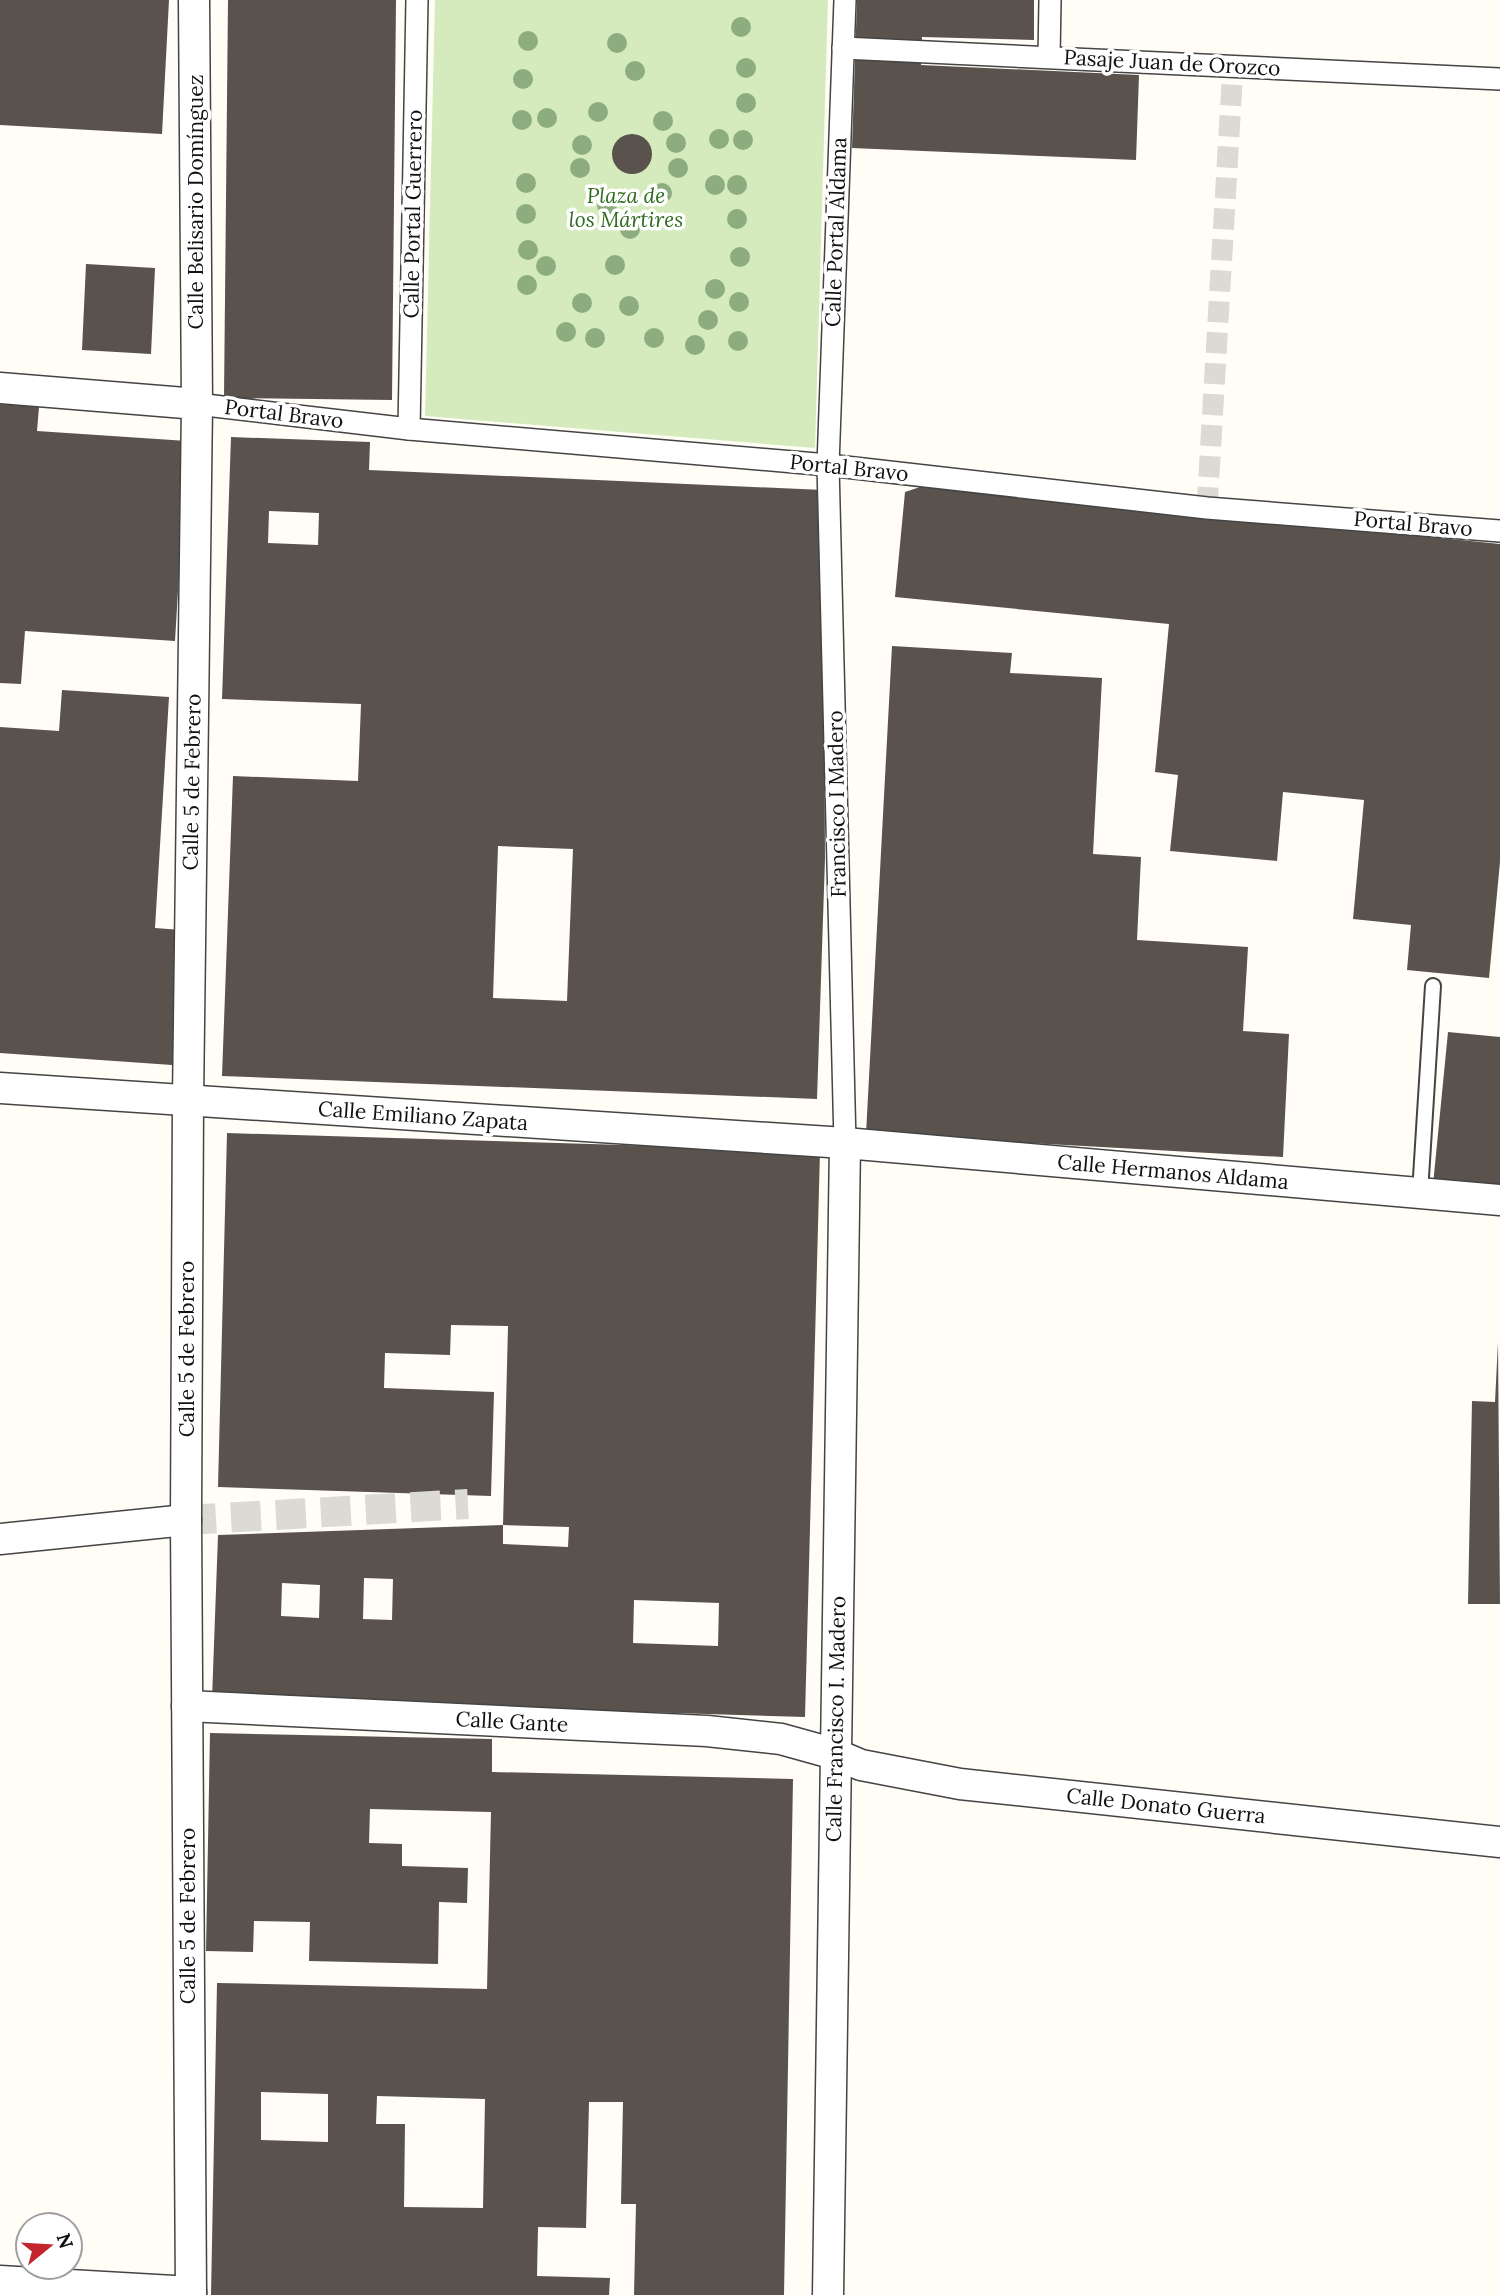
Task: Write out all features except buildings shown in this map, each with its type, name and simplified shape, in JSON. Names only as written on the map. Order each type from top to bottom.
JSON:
[{"type":"street","name":"Calle Belisario Domínguez","points":[[194,0],[197,404]]},
{"type":"street","name":"Calle Portal Guerrero","points":[[409,429],[417,0]]},
{"type":"street","name":"Calle Portal Aldama","points":[[828,465],[845,0]]},
{"type":"street","points":[[1049,57],[1050,0]]},
{"type":"street","name":"Pasaje Juan de Orozco","points":[[843,48],[1500,79]]},
{"type":"street","points":[[0,388],[197,404]]},
{"type":"street","name":"Portal Bravo","points":[[197,404],[409,429],[828,465],[1208,508],[1500,531]]},
{"type":"street","name":"Calle 5 de Febrero","points":[[191,2294],[186,1520],[188,1100],[197,404]]},
{"type":"street","name":"Francisco I Madero","points":[[828,465],[845,1143]]},
{"type":"street","name":"Calle Emiliano Zapata","points":[[0,1087],[845,1143]]},
{"type":"street","name":"Calle Hermanos Aldama","points":[[845,1143],[1500,1200]]},
{"type":"street","name":"Calle Francisco I. Madero","points":[[828,2295],[845,1143]]},
{"type":"street","points":[[0,1539],[186,1520]]},
{"type":"street","name":"Calle Gante","points":[[187,1706],[707,1731],[781,1739],[835,1754]]},
{"type":"street","name":"Calle Donato Guerra","points":[[835,1754],[861,1765],[960,1784],[1500,1842]]},
{"type":"street","points":[[0,2281],[191,2294]]},
{"type":"lane","points":[[1420,1193],[1433,986]]},
{"type":"green space","name":"Plaza de los Mártires","points":[[435,0],[828,0],[815,448],[425,416]]},
{"type":"tunnel","points":[[1207,508],[1233,66]]},
{"type":"tunnel","points":[[186,1520],[468,1504]]}]
